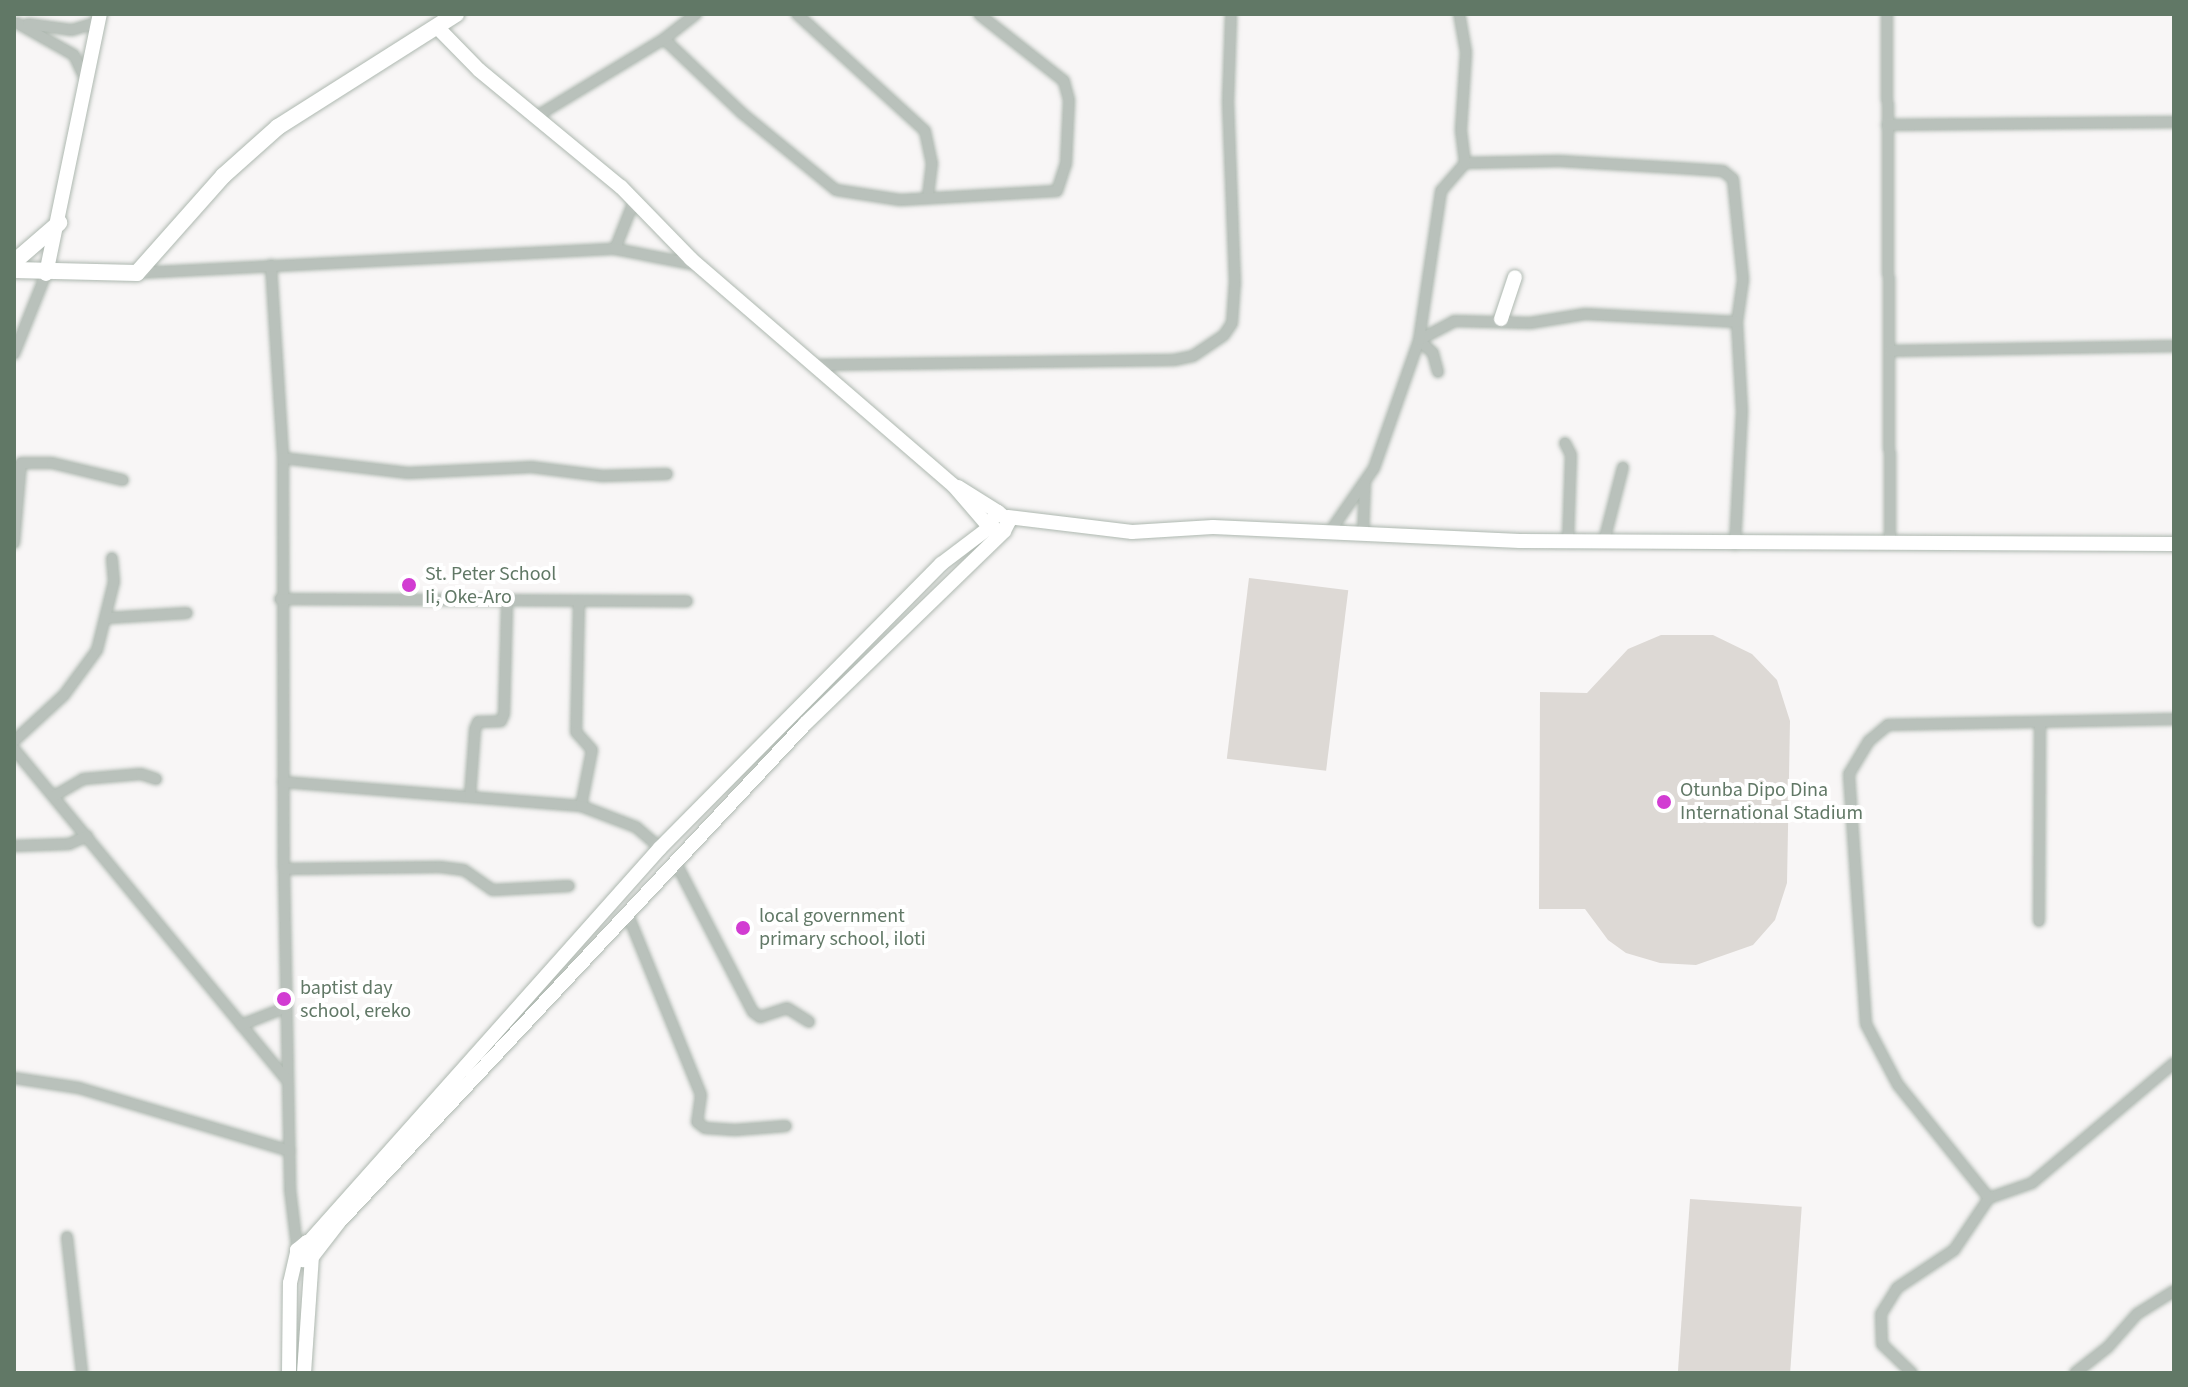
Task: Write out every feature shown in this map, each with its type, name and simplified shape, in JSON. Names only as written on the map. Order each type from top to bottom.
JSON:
[{"type":"main road","points":[[14,270],[46,274],[137,273],[254,147],[303,109],[436,21],[456,14]]},
{"type":"main road","points":[[14,262],[59,223]]},
{"type":"street","points":[[537,116],[664,39],[696,14]]},
{"type":"street","points":[[797,14],[925,131],[932,163],[928,196]]},
{"type":"street","points":[[664,39],[743,114],[836,190],[900,200],[928,196],[1039,196],[1057,191],[1065,181],[1069,100],[1064,81],[979,14]]},
{"type":"street","points":[[815,365],[1174,360],[1193,356],[1224,335],[1232,323],[1235,284],[1228,102],[1231,14]]},
{"type":"street","points":[[1329,533],[1365,482],[1419,340],[1441,191],[1465,163],[1461,130],[1466,52],[1459,14]]},
{"type":"street","points":[[1887,14],[1890,542]]},
{"type":"street","points":[[15,23],[72,30],[99,18]]},
{"type":"street","points":[[14,354],[46,274],[59,223],[99,18]]},
{"type":"street","points":[[436,21],[704,267],[998,522],[1132,532],[1213,527],[1363,535],[1735,545],[1890,542],[2174,544]]},
{"type":"street","points":[[15,23],[74,55],[86,81]]},
{"type":"street","points":[[1887,125],[2174,122]]},
{"type":"street","points":[[1465,163],[1559,161],[1723,171],[1733,179],[1743,280],[1737,322],[1742,411],[1735,545]]},
{"type":"street","points":[[615,249],[634,201]]},
{"type":"street","points":[[137,273],[615,249],[704,267]]},
{"type":"street","points":[[271,265],[283,458],[280,599],[286,692],[283,782],[290,1151],[306,1250],[304,1373]]},
{"type":"street","points":[[1501,319],[1515,277]]},
{"type":"street","points":[[1419,340],[1454,321],[1501,319],[1530,323],[1585,314],[1737,322]]},
{"type":"street","points":[[1419,340],[1433,353],[1438,372]]},
{"type":"street","points":[[1890,351],[2174,346]]},
{"type":"street","points":[[1565,443],[1571,455],[1568,541]]},
{"type":"street","points":[[283,458],[408,473],[531,467],[602,476],[667,474]]},
{"type":"street","points":[[14,543],[21,463],[52,463],[123,480]]},
{"type":"street","points":[[1604,541],[1623,467]]},
{"type":"street","points":[[1363,535],[1365,482]]},
{"type":"street","points":[[289,1373],[290,1283],[306,1250],[660,848],[941,564],[998,522]]},
{"type":"street","points":[[306,1250],[628,915],[998,522]]},
{"type":"street","points":[[14,741],[64,695],[97,650],[108,618],[112,558]]},
{"type":"street","points":[[280,599],[507,604],[687,601]]},
{"type":"street","points":[[579,603],[576,732],[592,750],[581,806]]},
{"type":"street","points":[[470,796],[475,729],[478,722],[501,721],[504,714],[507,604]]},
{"type":"street","points":[[108,618],[187,613]]},
{"type":"street","points":[[1989,1198],[1898,1085],[1866,1024],[1849,774],[1869,741],[1888,725],[2174,719]]},
{"type":"street","points":[[2039,921],[2040,723]]},
{"type":"street","points":[[14,749],[288,1081]]},
{"type":"street","points":[[54,796],[83,779],[141,774],[156,779]]},
{"type":"street","points":[[283,782],[581,806],[636,827],[660,848]]},
{"type":"street","points":[[14,846],[69,844],[87,836]]},
{"type":"street","points":[[676,863],[756,1015],[787,1008],[809,1022]]},
{"type":"street","points":[[284,869],[440,867],[464,870],[493,890],[569,886]]},
{"type":"street","points":[[628,915],[701,1095],[697,1122],[705,1128],[735,1130],[786,1126]]},
{"type":"street","points":[[241,1025],[287,1007]]},
{"type":"street","points":[[1912,1373],[1882,1344],[1881,1314],[1897,1288],[1954,1250],[1989,1198],[2032,1183],[2174,1063]]},
{"type":"street","points":[[14,1078],[79,1088],[290,1151]]},
{"type":"street","points":[[67,1237],[82,1373]]},
{"type":"street","points":[[2075,1373],[2108,1347],[2137,1314],[2174,1291]]},
{"type":"shaded area","points":[[1249,578],[1348,590],[1326,771],[1227,759]]},
{"type":"shaded area","name":"Otunba Dipo Dina International Stadium","points":[[1661,635],[1713,635],[1752,654],[1777,680],[1790,721],[1787,883],[1775,920],[1753,945],[1696,965],[1660,963],[1626,953],[1608,940],[1585,909],[1539,909],[1540,692],[1587,693],[1628,649]]},
{"type":"shaded area","points":[[1690,1199],[1802,1207],[1790,1373],[1678,1372]]},
{"type":"place","name":"St. Peter School Ii, Oke-Aro","points":[[409,585]]},
{"type":"place","name":"Otunba Dipo Dina International Stadium","points":[[1664,802]]},
{"type":"place","name":"local government primary school, iloti","points":[[743,928]]},
{"type":"place","name":"baptist day school, ereko","points":[[284,999]]}]
